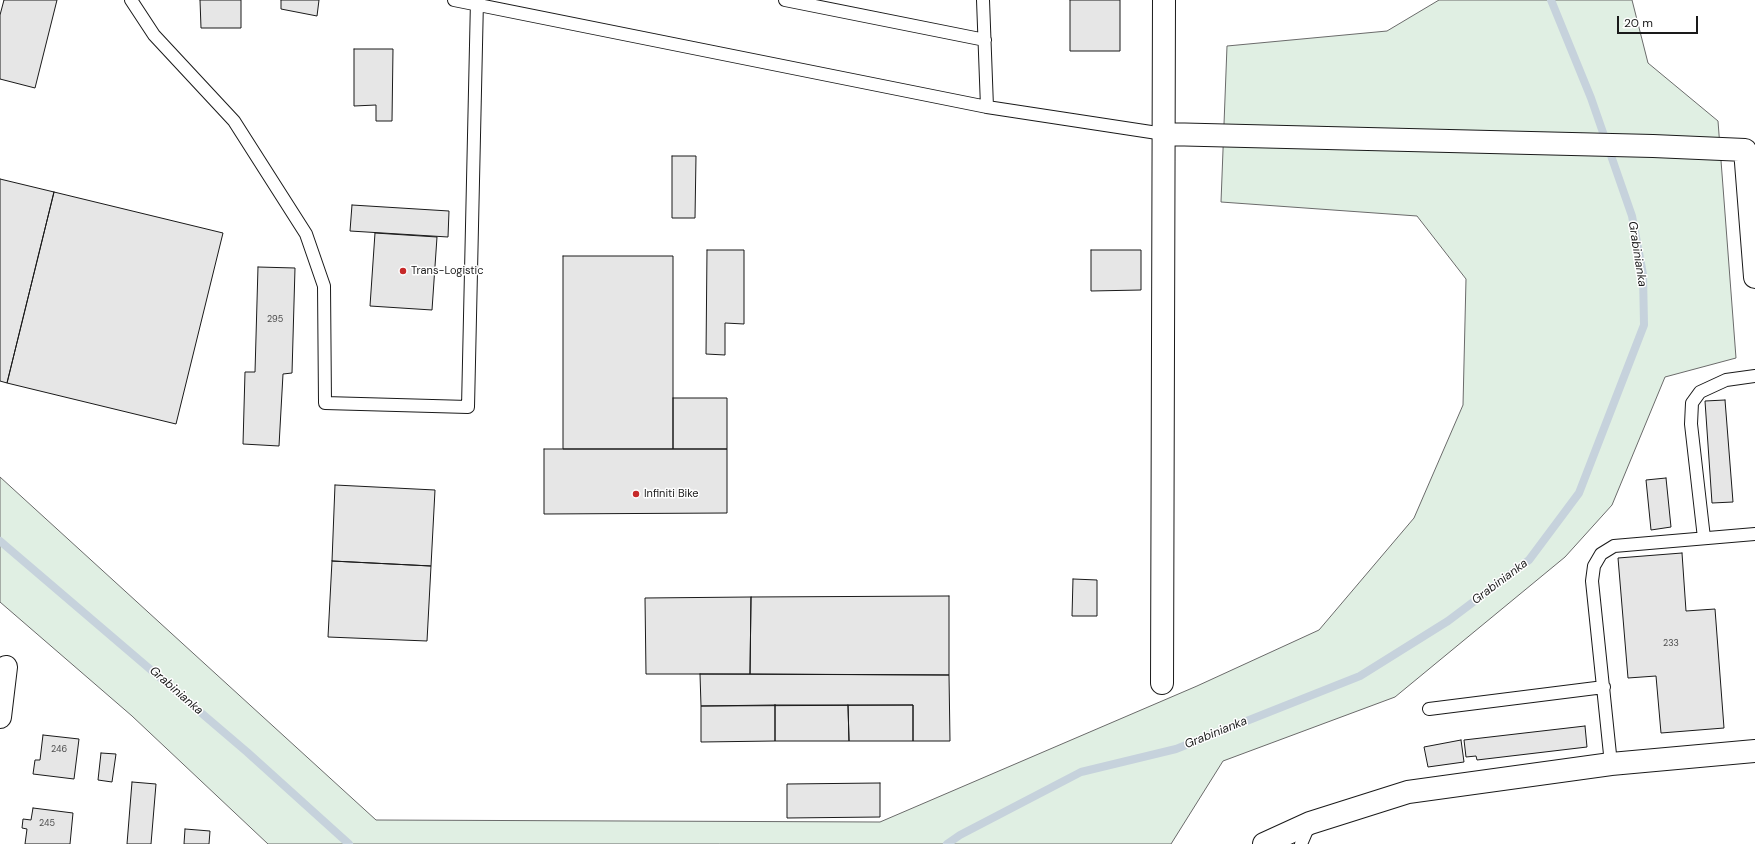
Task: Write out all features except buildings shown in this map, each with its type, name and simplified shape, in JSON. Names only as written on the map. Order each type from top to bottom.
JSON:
[{"type":"street","points":[[1162,683],[1164,0]]},
{"type":"street","points":[[1164,134],[1653,146],[1750,150],[1755,277]]},
{"type":"street","points":[[0,717],[6,667]]},
{"type":"street","points":[[1264,844],[1310,823],[1408,792],[1611,764],[1755,751]]},
{"type":"lane","points":[[131,0],[154,35],[234,122],[306,234],[324,286],[325,404],[468,407],[477,3]]},
{"type":"lane","points":[[454,0],[477,3],[987,107],[1164,134]]},
{"type":"lane","points":[[785,0],[985,40]]},
{"type":"lane","points":[[983,0],[987,107]]},
{"type":"lane","points":[[1704,538],[1691,424],[1692,404],[1700,392],[1726,380],[1755,376]]},
{"type":"lane","points":[[1611,764],[1592,581],[1594,566],[1601,554],[1614,546],[1755,534]]},
{"type":"lane","points":[[1429,709],[1604,688]]},
{"type":"lane","points":[[1301,844],[1310,823]]},
{"type":"green space","points":[[1439,0],[1632,0],[1648,63],[1718,121],[1736,358],[1665,377],[1612,505],[1565,557],[1395,697],[1223,761],[1171,844],[268,844],[132,716],[0,602],[0,477],[376,820],[880,822],[1197,686],[1319,630],[1414,518],[1463,405],[1466,279],[1417,216],[1221,202],[1227,46],[1387,31]]},
{"type":"waterway","name":"Grabinianka","points":[[947,844],[960,835],[1081,772],[1176,749],[1360,676],[1448,621],[1529,560],[1579,493],[1644,325],[1643,274],[1632,216],[1591,98],[1551,0]]},
{"type":"waterway","name":"Grabinianka","points":[[0,541],[247,752],[349,844]]},
{"type":"place","name":"Trans-Logistic","points":[[403,271]]},
{"type":"place","name":"Infiniti Bike","points":[[636,494]]}]
